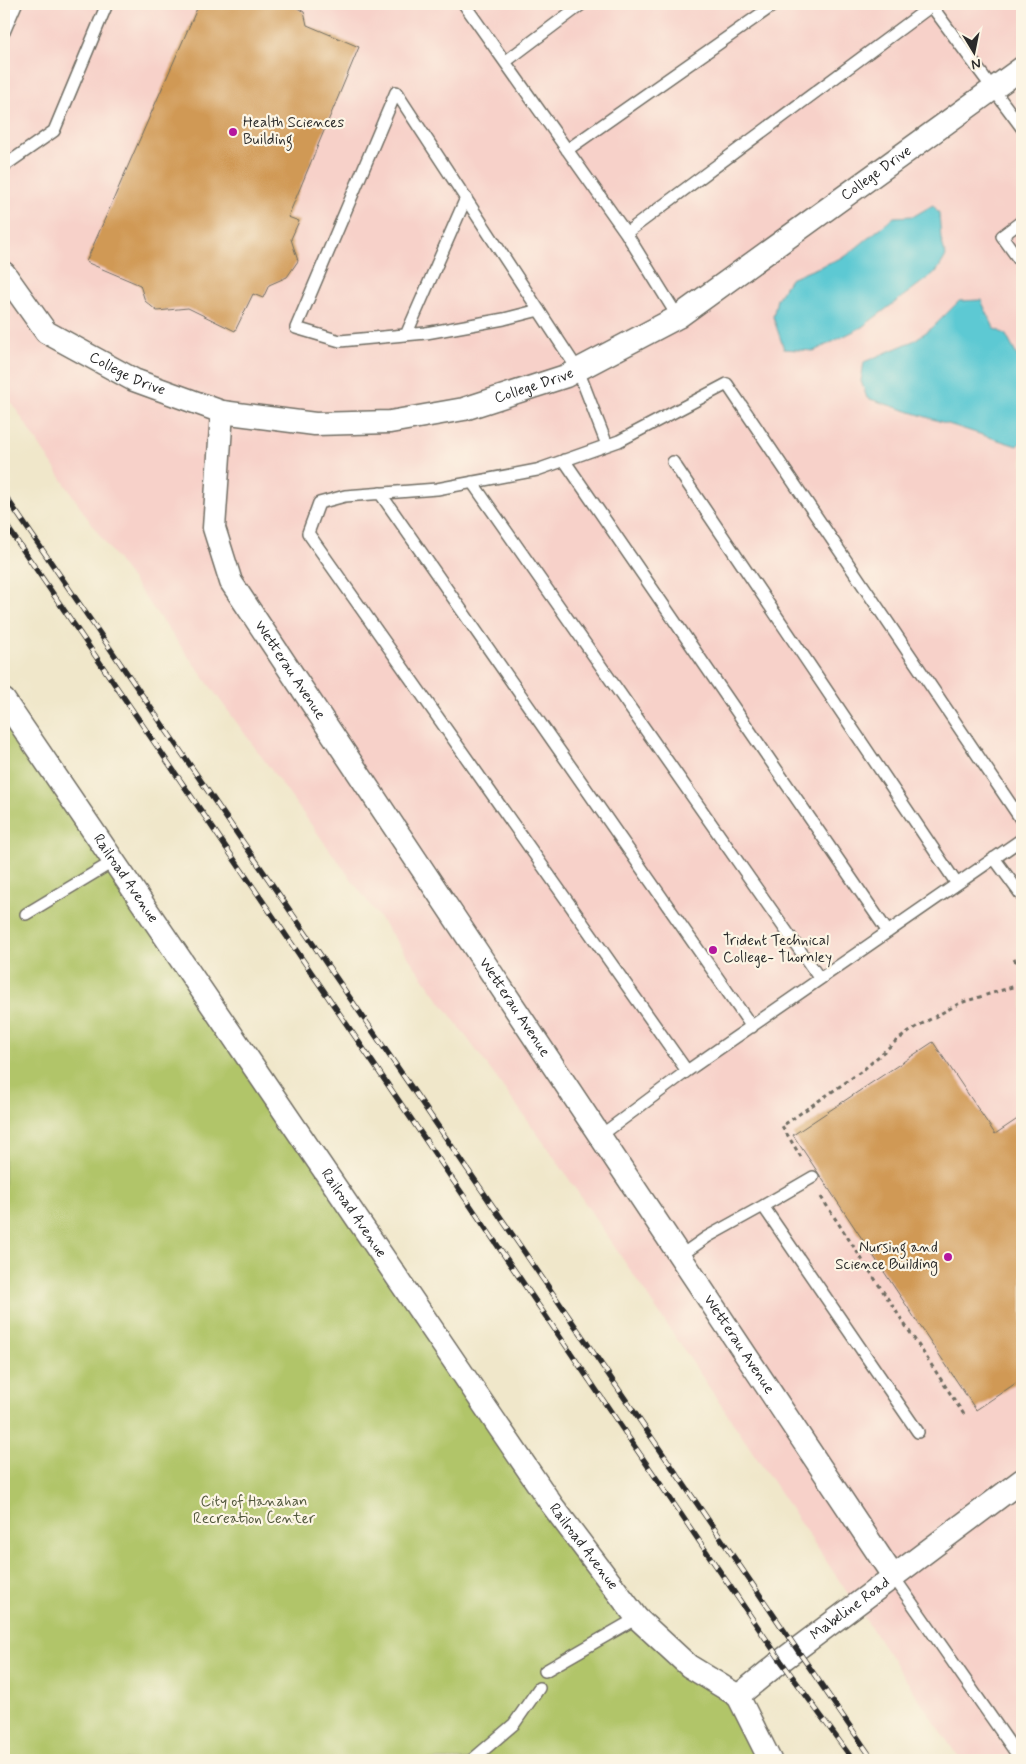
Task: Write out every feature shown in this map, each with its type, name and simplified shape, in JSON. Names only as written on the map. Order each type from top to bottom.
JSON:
[{"type":"street","name":"College Drive","points":[[4,273],[46,332],[134,380],[222,412],[314,424],[390,422],[464,409],[566,376],[678,317],[1022,68]]},
{"type":"street","name":"Wetterau Avenue","points":[[222,412],[214,528],[231,582],[893,1576]]},
{"type":"street","name":"Railroad Avenue","points":[[4,700],[552,1505],[637,1618],[689,1666],[738,1696]]},
{"type":"street","name":"Mabeline Road","points":[[738,1696],[781,1660],[1022,1480]]},
{"type":"street","points":[[738,1696],[770,1760]]},
{"type":"lane","points":[[4,32],[16,4]]},
{"type":"lane","points":[[4,166],[54,131],[107,4]]},
{"type":"lane","points":[[464,4],[626,233],[678,317]]},
{"type":"lane","points":[[506,62],[582,4]]},
{"type":"lane","points":[[567,150],[775,4]]},
{"type":"lane","points":[[626,233],[932,4],[1022,128]]},
{"type":"lane","points":[[539,310],[504,319],[426,334],[340,341],[296,328],[396,92],[466,198],[539,310],[578,370],[608,445]]},
{"type":"lane","points":[[406,335],[466,198]]},
{"type":"lane","points":[[1022,221],[1002,236],[1022,264]]},
{"type":"lane","points":[[687,1072],[308,533],[319,503],[345,496],[437,488],[536,470],[619,441],[727,384],[1022,821]]},
{"type":"lane","points":[[564,460],[888,932]]},
{"type":"lane","points":[[673,462],[957,884]]},
{"type":"lane","points":[[472,482],[820,979]]},
{"type":"lane","points":[[380,493],[752,1027]]},
{"type":"lane","points":[[600,1136],[687,1072],[1022,839]]},
{"type":"lane","points":[[994,858],[1022,896]]},
{"type":"lane","points":[[26,914],[114,860]]},
{"type":"lane","points":[[680,1256],[707,1238],[813,1178]]},
{"type":"lane","points":[[763,1206],[918,1432]]},
{"type":"lane","points":[[893,1576],[1020,1760]]},
{"type":"lane","points":[[545,1671],[637,1618]]},
{"type":"lane","points":[[472,1760],[514,1724],[540,1688]]},
{"type":"path","points":[[1014,958],[1022,970]]},
{"type":"path","points":[[801,1157],[782,1126],[862,1071],[896,1041],[918,1026],[960,1002],[1022,984]]},
{"type":"path","points":[[818,1192],[965,1416]]},
{"type":"shaded area","name":"Trident Technical College- Thornley","points":[[4,4],[1022,4],[1022,1760],[960,1760],[552,1154],[90,522],[4,391]]},
{"type":"green space","name":"City of Hanahan Recreation Center","points":[[4,700],[637,1618],[738,1696],[770,1760],[4,1760]]},
{"type":"water","points":[[933,205],[939,213],[941,239],[946,256],[937,271],[862,327],[814,351],[784,349],[773,317],[777,299],[790,279],[846,256],[894,217],[914,216]]},
{"type":"water","points":[[981,300],[994,328],[1006,335],[1022,365],[1022,441],[1017,446],[867,398],[861,381],[864,362],[913,341],[932,328],[959,301]]},
{"type":"building","name":"Health Sciences Building","points":[[199,4],[291,4],[304,12],[307,25],[359,47],[288,217],[299,221],[291,239],[298,261],[287,277],[269,285],[263,298],[253,294],[235,331],[188,308],[157,311],[145,301],[140,285],[86,262]]},
{"type":"building","name":"Nursing and Science Building","points":[[933,1042],[995,1134],[1022,1116],[1022,1379],[976,1410],[793,1135]]},
{"type":"railway","points":[[4,494],[873,1760]]},
{"type":"railway","points":[[4,522],[781,1661],[853,1760]]},
{"type":"place","name":"Health Sciences Building","points":[[233,132]]},
{"type":"place","name":"Trident Technical College- Thornley","points":[[713,950]]},
{"type":"place","name":"Nursing and Science Building","points":[[948,1257]]}]
